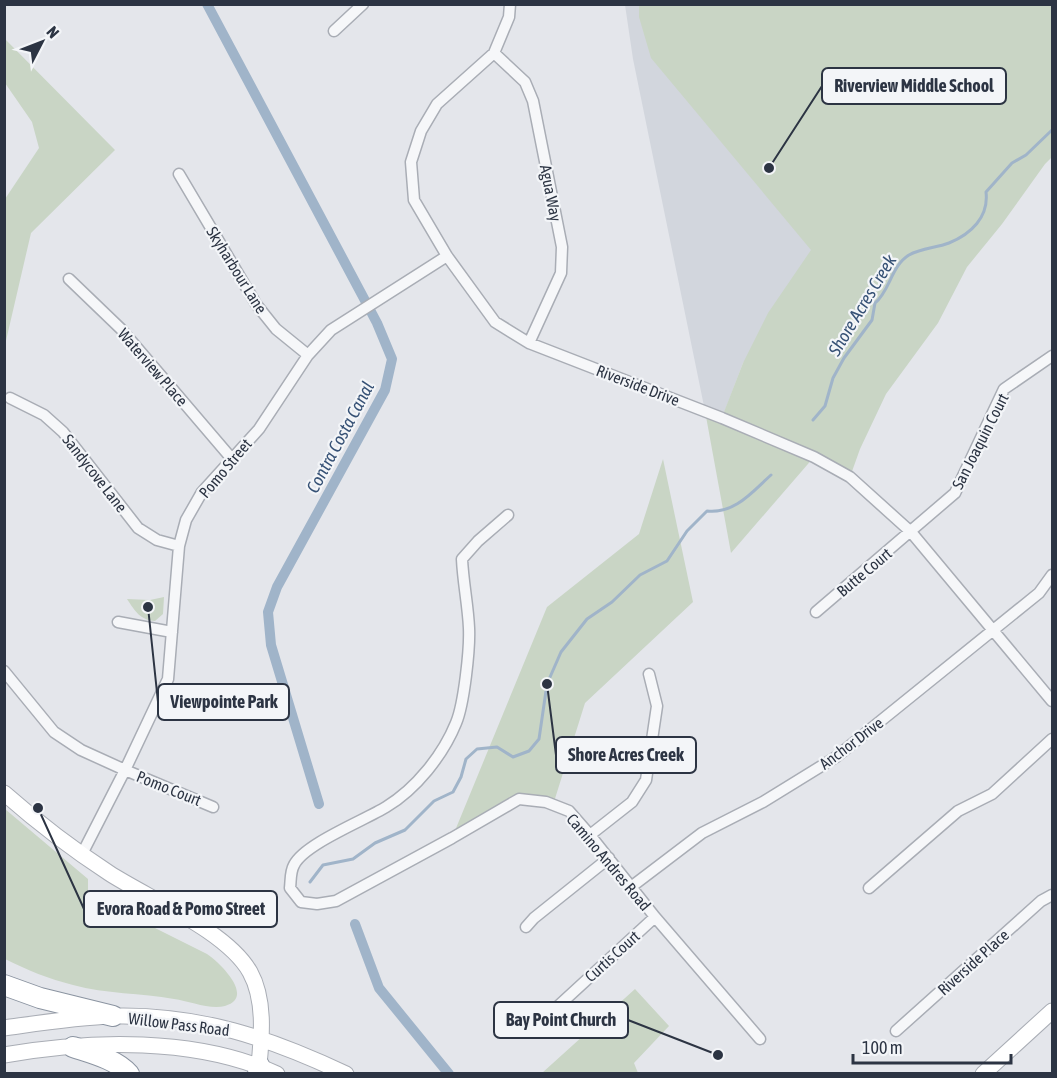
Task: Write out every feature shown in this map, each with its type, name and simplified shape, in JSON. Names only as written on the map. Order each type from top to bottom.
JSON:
[{"type":"highway","points":[[4,985],[40,998],[113,1016]]},
{"type":"highway","points":[[73,1047],[105,1058],[125,1069],[129,1074]]},
{"type":"main road","points":[[4,793],[82,854],[230,947],[250,972],[260,1003],[261,1038],[258,1069]]},
{"type":"main road","points":[[983,1074],[1053,1011]]},
{"type":"main road","name":"Willow Pass Road","points":[[4,1028],[113,1016],[196,1022],[228,1028],[261,1038],[311,1057],[346,1074]]},
{"type":"main road","name":"Willow Pass Road","points":[[4,1055],[40,1048],[127,1044],[183,1049],[229,1057],[277,1074]]},
{"type":"street","points":[[334,31],[363,4]]},
{"type":"street","name":"Riverside Drive","points":[[510,4],[509,17],[494,53],[437,104],[421,131],[411,162],[414,200],[447,256],[495,322],[530,343],[722,418],[814,457],[850,477],[911,532],[1053,701]]},
{"type":"street","name":"Agua Way","points":[[494,53],[525,82],[533,101],[562,247],[561,273],[530,343]]},
{"type":"street","name":"Skyharbour Lane","points":[[179,174],[256,304],[276,329],[308,355]]},
{"type":"street","name":"Pomo Street","points":[[82,854],[168,679],[179,546],[186,520],[202,492],[259,429],[308,355],[331,330],[447,256]]},
{"type":"street","name":"Waterview Place","points":[[69,279],[121,329],[232,459]]},
{"type":"street","name":"San Joaquin Court","points":[[911,532],[955,493],[1004,389],[1053,357]]},
{"type":"street","name":"Sandycove Lane","points":[[10,398],[44,415],[63,432],[138,528],[157,540],[179,546]]},
{"type":"street","name":"Camino Andres Road","points":[[508,515],[478,541],[462,559],[469,628],[463,692],[456,722],[437,757],[410,788],[387,807],[342,828],[307,852],[294,864],[290,888],[301,902],[317,904],[336,900],[355,892],[519,799],[546,801],[569,812],[590,835],[655,917],[760,1039]]},
{"type":"street","name":"Butte Court","points":[[816,612],[911,532]]},
{"type":"street","name":"Anchor Drive","points":[[631,886],[702,833],[770,798],[836,757],[1039,593],[1053,575]]},
{"type":"street","points":[[118,622],[172,632]]},
{"type":"street","name":"Pomo Court","points":[[4,671],[54,732],[81,750],[213,807]]},
{"type":"street","points":[[590,835],[633,802],[646,780],[657,706],[649,674]]},
{"type":"street","points":[[869,888],[958,811],[992,794],[1053,739]]},
{"type":"street","points":[[526,927],[609,858]]},
{"type":"street","name":"Riverside Place","points":[[896,1031],[1041,901],[1053,896]]},
{"type":"street","name":"Curtis Court","points":[[543,1020],[655,917]]},
{"type":"shaded area","points":[[625,5],[1052,5],[743,363],[722,418],[705,411],[633,59]]},
{"type":"green space","points":[[639,4],[1052,5],[1052,157],[967,267],[938,323],[886,394],[860,449],[850,477],[814,457],[731,553],[705,411],[722,417],[743,363],[768,313],[811,250],[651,58],[639,17]]},
{"type":"green space","points":[[5,39],[115,150],[31,233],[5,345],[5,199],[39,148],[32,122],[5,83]]},
{"type":"green space","points":[[663,459],[693,602],[585,703],[553,805],[519,799],[452,838],[547,607],[639,534]]},
{"type":"green space","points":[[164,597],[163,614],[155,621],[142,617],[127,599],[150,600]]},
{"type":"green space","points":[[5,809],[88,879],[88,890],[91,896],[212,958],[226,972],[236,988],[237,995],[234,1002],[225,1006],[213,1007],[162,997],[85,988],[47,977],[5,959]]},
{"type":"green space","points":[[635,989],[669,1026],[634,1063],[638,1073],[542,1073]]},
{"type":"waterway","name":"Contra Costa Canal","points":[[207,4],[377,323],[392,359],[385,390],[277,587],[268,612],[271,645],[319,804]]},
{"type":"waterway","name":"Shore Acres Creek","points":[[813,420],[825,406],[833,378],[844,358],[872,320],[875,303],[884,292],[898,265],[909,255],[949,243],[971,230],[985,209],[986,192],[1012,163],[1026,155],[1052,130]]},
{"type":"waterway","name":"Shore Acres Creek","points":[[310,882],[323,865],[353,859],[375,843],[405,830],[434,801],[453,792],[461,777],[466,759],[477,749],[497,747],[513,757],[529,751],[539,739],[547,684],[561,652],[587,619],[612,602],[640,575],[667,561],[687,531],[707,511],[717,511],[735,505],[750,495],[771,475]]},
{"type":"waterway","name":"Contra Costa Canal","points":[[355,924],[379,988],[449,1074]]},
{"type":"place","name":"Riverview Middle School","points":[[769,168]]},
{"type":"place","name":"Viewpointe Park","points":[[148,607]]},
{"type":"place","name":"Shore Acres Creek","points":[[547,684]]},
{"type":"place","name":"Evora Road & Pomo Street","points":[[38,808]]},
{"type":"place","name":"Bay Point Church","points":[[718,1055]]}]
